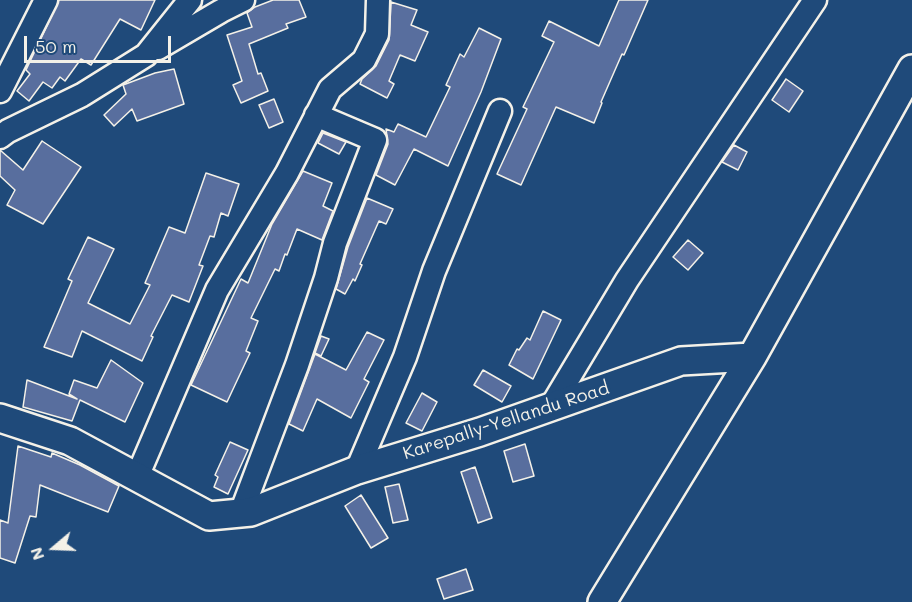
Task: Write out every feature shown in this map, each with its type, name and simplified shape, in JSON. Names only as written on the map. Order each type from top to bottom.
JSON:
[{"type":"street","points":[[0,91],[46,0]]},
{"type":"street","points":[[146,55],[190,0]]},
{"type":"street","points":[[0,137],[82,95],[146,55],[243,0]]},
{"type":"street","points":[[137,477],[217,290],[287,173],[330,89],[364,60],[377,34],[378,0]]},
{"type":"street","points":[[551,407],[627,280],[815,0]]},
{"type":"street","points":[[602,602],[752,357],[912,69]]},
{"type":"street","points":[[357,470],[405,357],[434,271],[500,111]]},
{"type":"street","points":[[241,513],[297,365],[326,278],[335,243],[375,140],[316,116]]},
{"type":"street","name":"Karepally-Yellandu Road","points":[[0,418],[70,441],[209,516],[251,512],[357,470],[480,432],[681,361],[752,357]]},
{"type":"building","points":[[59,0],[155,0],[141,30],[120,19],[91,65],[81,59],[65,81],[60,77],[52,88],[43,82],[29,101],[17,91],[30,74],[26,70]]},
{"type":"building","points":[[273,0],[299,0],[306,17],[286,24],[288,28],[249,44],[258,74],[261,73],[268,91],[241,103],[233,85],[242,81],[227,35],[252,27],[247,13]]},
{"type":"building","points":[[619,0],[648,0],[624,55],[622,54],[594,123],[556,107],[521,185],[497,174],[527,109],[523,107],[554,42],[542,36],[549,21],[599,46]]},
{"type":"building","points":[[391,2],[417,10],[411,25],[428,32],[415,61],[400,55],[389,81],[394,84],[387,98],[360,84],[362,79],[376,66],[389,40]]},
{"type":"building","points":[[479,28],[501,39],[481,92],[448,166],[414,149],[395,185],[376,175],[388,144],[386,129],[394,132],[398,124],[426,137],[450,87],[446,85],[460,54],[464,57]]},
{"type":"building","points":[[174,69],[184,104],[137,121],[132,109],[114,126],[104,115],[126,94],[123,85],[155,73]]},
{"type":"building","points":[[786,79],[803,91],[789,112],[772,100]]},
{"type":"building","points":[[274,99],[283,122],[269,128],[259,105]]},
{"type":"building","points":[[323,133],[346,142],[339,154],[318,143]]},
{"type":"building","points":[[42,141],[81,167],[43,224],[7,205],[15,190],[0,176],[0,150],[23,170]]},
{"type":"building","points":[[734,145],[747,152],[738,170],[722,162]]},
{"type":"building","points":[[303,171],[332,183],[323,206],[333,211],[322,240],[297,229],[279,271],[275,269],[251,318],[258,321],[246,351],[250,353],[227,402],[191,385],[241,279],[248,283],[272,224]]},
{"type":"building","points":[[206,173],[239,184],[228,216],[221,213],[214,237],[210,236],[199,265],[203,266],[189,302],[172,295],[151,336],[153,337],[142,361],[82,331],[72,357],[44,347],[72,281],[68,279],[88,237],[114,249],[88,303],[130,324],[150,285],[145,283],[169,227],[185,233]]},
{"type":"building","points":[[367,198],[393,209],[386,224],[379,221],[355,281],[353,279],[345,294],[336,289],[348,247]]},
{"type":"building","points":[[688,240],[703,253],[688,270],[673,257]]},
{"type":"building","points":[[543,311],[561,320],[533,379],[509,365],[517,349],[519,350],[527,338],[530,340]]},
{"type":"building","points":[[367,332],[384,340],[364,379],[369,382],[351,418],[317,399],[303,431],[289,424],[315,354],[346,370]]},
{"type":"building","points":[[321,336],[329,339],[321,356],[315,353]]},
{"type":"building","points":[[111,360],[143,383],[125,422],[80,400],[72,421],[23,407],[27,380],[77,399],[69,394],[74,380],[97,388]]},
{"type":"building","points":[[483,370],[511,386],[502,402],[474,385]]},
{"type":"building","points":[[422,393],[437,402],[422,431],[406,423]]},
{"type":"building","points":[[230,442],[248,450],[228,494],[214,487],[218,477],[215,475]]},
{"type":"building","points":[[525,444],[534,476],[513,482],[504,451]]},
{"type":"building","points":[[18,446],[51,457],[52,453],[119,486],[108,512],[40,485],[36,517],[30,516],[15,563],[0,558],[0,520],[8,523]]},
{"type":"building","points":[[475,467],[492,518],[478,523],[461,472]]},
{"type":"building","points":[[399,484],[408,520],[393,523],[385,487]]},
{"type":"building","points":[[361,495],[388,538],[371,548],[345,506]]},
{"type":"building","points":[[466,569],[473,590],[444,599],[437,579]]}]
